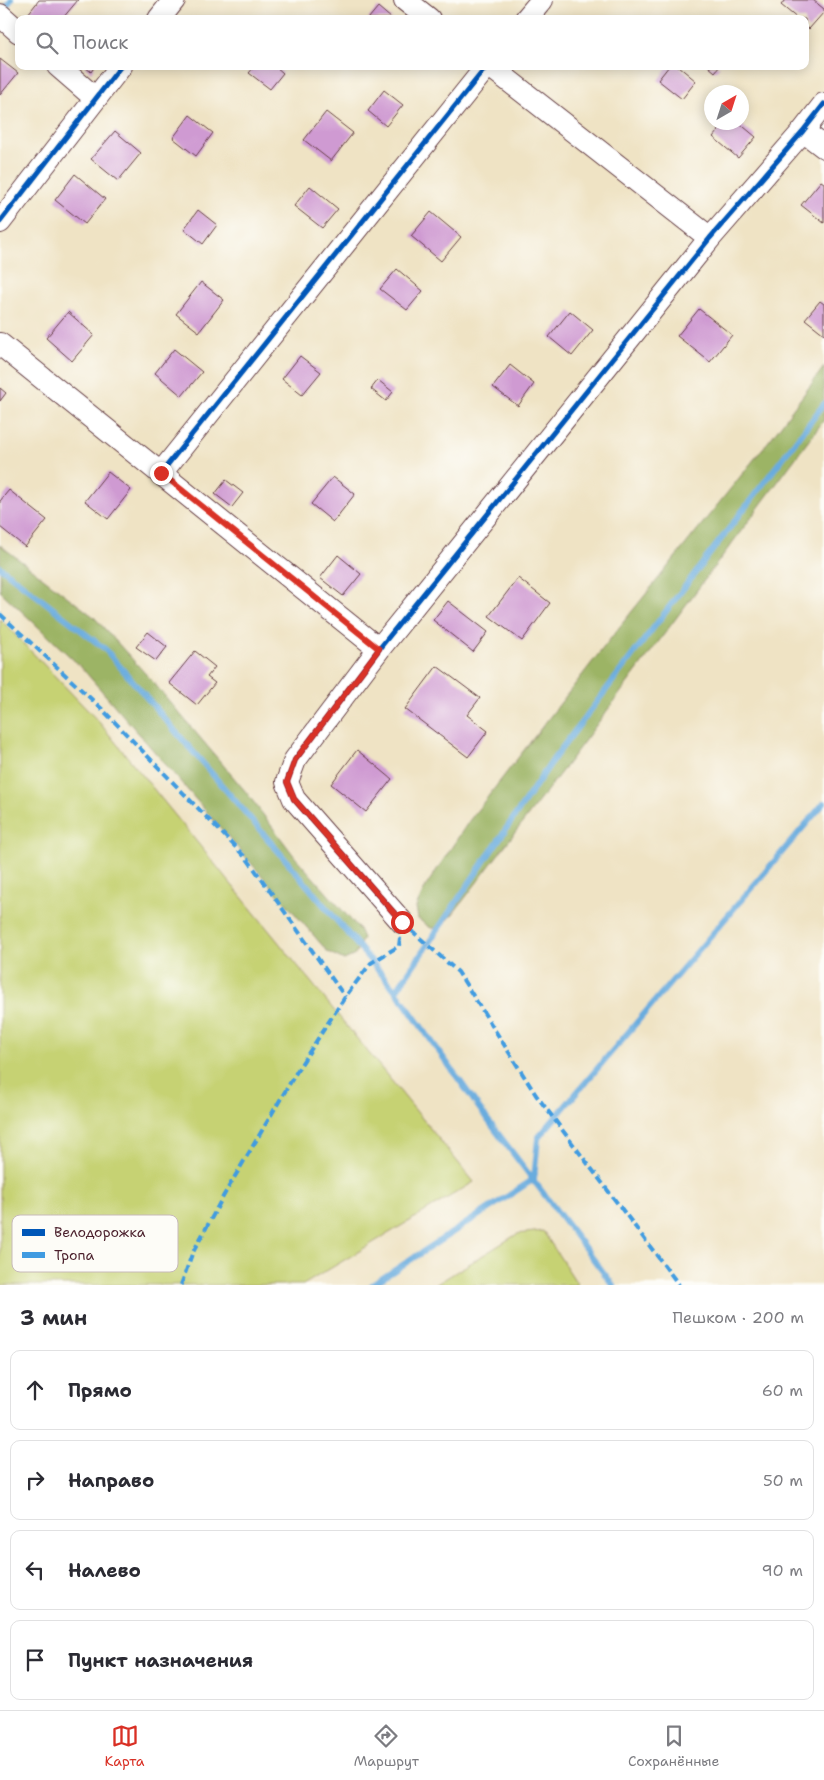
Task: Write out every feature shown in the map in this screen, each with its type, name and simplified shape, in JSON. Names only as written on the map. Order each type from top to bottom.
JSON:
[{"type":"street","points":[[162,15],[174,0]]},
{"type":"street","points":[[406,0],[424,15]]},
{"type":"street","points":[[529,15],[542,0]]},
{"type":"street","points":[[0,15],[15,28]]},
{"type":"street","points":[[62,70],[94,98]]},
{"type":"street","points":[[0,222],[94,98],[118,70]]},
{"type":"street","points":[[161,473],[486,70]]},
{"type":"street","points":[[494,70],[710,238]]},
{"type":"street","points":[[402,922],[294,799],[287,782],[295,760],[379,649],[710,238],[803,131],[824,104]]},
{"type":"street","points":[[803,131],[824,147]]},
{"type":"street","points":[[0,344],[379,649]]},
{"type":"green space","points":[[824,367],[824,420],[449,919],[438,928],[431,928],[418,919],[416,907],[426,886],[469,821],[621,625],[772,437]]},
{"type":"green space","points":[[0,545],[94,617],[153,682],[246,792],[295,857],[359,929],[363,938],[355,955],[344,960],[328,952],[81,667],[0,591]]},
{"type":"green space","points":[[0,619],[99,722],[474,1182],[303,1285],[0,1285]]},
{"type":"green space","points":[[543,1231],[578,1285],[435,1285],[517,1234]]},
{"type":"building","points":[[39,0],[78,0],[65,15],[28,14]]},
{"type":"building","points":[[785,0],[813,0],[824,9],[824,12],[809,29],[809,15],[793,15],[781,5]]},
{"type":"building","points":[[378,7],[387,15],[371,15]]},
{"type":"building","points":[[0,59],[18,73],[0,95]]},
{"type":"building","points":[[252,70],[280,70],[283,73],[270,89],[249,73]]},
{"type":"building","points":[[666,70],[683,70],[696,81],[682,99],[658,80]]},
{"type":"building","points":[[384,90],[403,105],[386,126],[368,111]]},
{"type":"building","points":[[326,112],[353,133],[331,161],[304,140]]},
{"type":"building","points":[[190,115],[213,133],[196,156],[173,138]]},
{"type":"building","points":[[719,130],[748,130],[756,137],[738,158],[713,137]]},
{"type":"building","points":[[115,131],[141,153],[118,181],[91,159]]},
{"type":"building","points":[[75,174],[105,199],[85,224],[55,200]]},
{"type":"building","points":[[821,181],[824,183],[824,223],[801,205]]},
{"type":"building","points":[[310,186],[338,209],[322,228],[294,206]]},
{"type":"building","points":[[198,210],[217,225],[203,244],[184,229]]},
{"type":"building","points":[[431,212],[461,237],[441,261],[411,236]]},
{"type":"building","points":[[397,269],[423,291],[407,310],[380,289]]},
{"type":"building","points":[[201,282],[224,300],[199,332],[176,314]]},
{"type":"building","points":[[820,301],[824,304],[824,334],[805,319]]},
{"type":"building","points":[[699,309],[732,335],[710,362],[677,336]]},
{"type":"building","points":[[570,311],[593,330],[572,356],[549,337]]},
{"type":"building","points":[[68,312],[94,335],[72,361],[46,338]]},
{"type":"building","points":[[174,349],[202,372],[182,396],[155,373]]},
{"type":"building","points":[[300,356],[321,372],[302,395],[282,379]]},
{"type":"building","points":[[510,365],[534,384],[518,406],[493,387]]},
{"type":"building","points":[[378,380],[393,392],[386,401],[371,389]]},
{"type":"building","points":[[0,388],[6,393],[0,401]]},
{"type":"building","points":[[108,472],[131,490],[108,519],[85,501]]},
{"type":"building","points":[[333,477],[355,494],[333,522],[311,504]]},
{"type":"building","points":[[226,480],[243,493],[232,507],[215,494]]},
{"type":"building","points":[[9,490],[47,520],[25,547],[0,527],[0,501]]},
{"type":"building","points":[[338,555],[361,574],[343,596],[320,578]]},
{"type":"building","points":[[518,578],[550,603],[522,641],[489,616]]},
{"type":"building","points":[[448,601],[488,632],[473,652],[433,620]]},
{"type":"building","points":[[148,632],[167,647],[156,661],[136,647]]},
{"type":"building","points":[[195,651],[215,667],[207,677],[215,683],[197,705],[169,683]]},
{"type":"building","points":[[437,666],[480,698],[467,715],[488,731],[468,757],[405,709]]},
{"type":"building","points":[[357,750],[392,779],[366,812],[331,784]]},
{"type":"waterway","points":[[1,13],[11,0]]},
{"type":"waterway","points":[[396,991],[555,757],[824,404]]},
{"type":"waterway","points":[[0,567],[105,649],[291,866],[396,991],[487,1119],[613,1285]]},
{"type":"waterway","points":[[372,1285],[534,1179],[538,1138],[824,803]]},
{"type":"marked path","points":[[0,614],[102,709],[248,860],[345,997]]},
{"type":"marked path","points":[[402,922],[458,972],[536,1095],[679,1285]]},
{"type":"marked path","points":[[181,1285],[192,1254],[224,1195],[300,1066],[345,997],[371,963],[399,946],[402,922]]},
{"type":"cycle path","points":[[0,222],[118,70]]},
{"type":"cycle path","points":[[161,473],[484,70]]},
{"type":"cycle path","points":[[402,922],[294,799],[287,782],[295,760],[379,649],[710,238],[803,131],[824,104]]},
{"type":"route","points":[[161,473],[379,649],[295,760],[287,782],[294,799],[402,922]]}]
